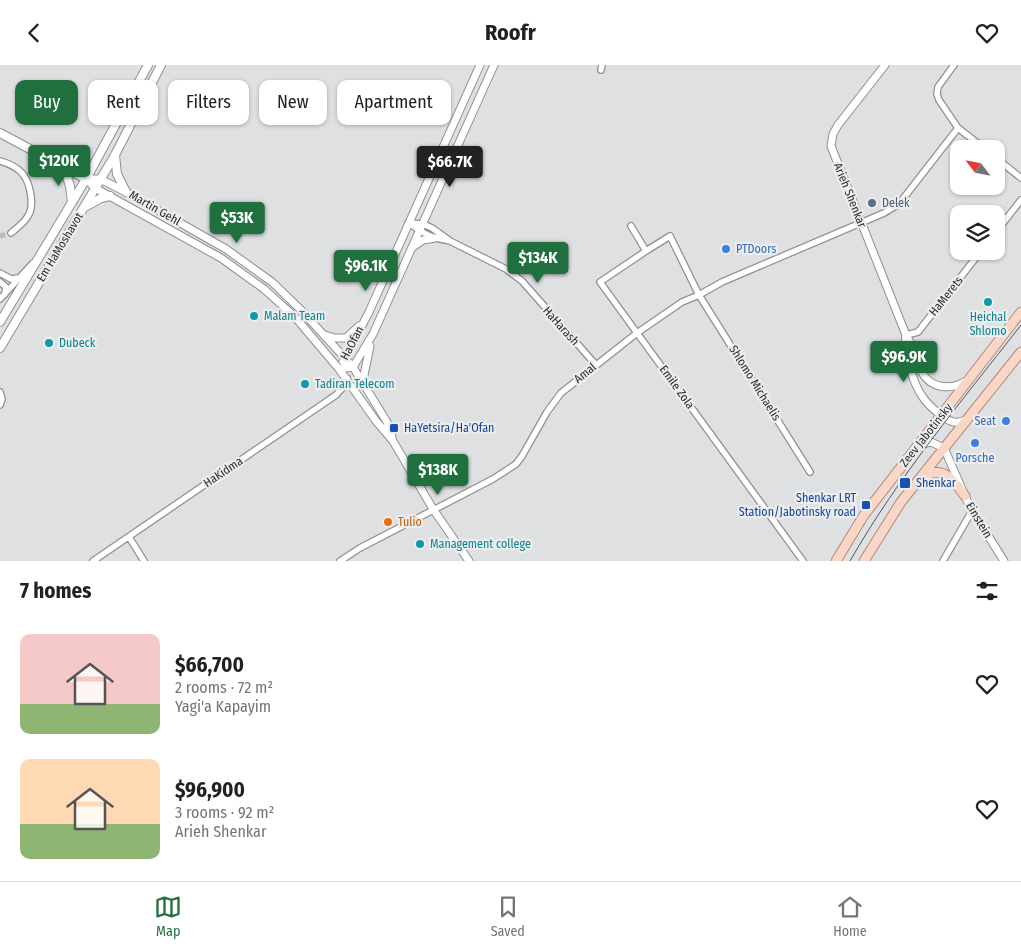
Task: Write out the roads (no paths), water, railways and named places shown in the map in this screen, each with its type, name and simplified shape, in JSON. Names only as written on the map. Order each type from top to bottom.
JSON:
[{"type":"main road","name":"Em HaMoshavot","points":[[0,322],[72,204],[148,65]]},
{"type":"main road","name":"Em HaMoshavot","points":[[0,348],[115,155],[161,65]]},
{"type":"main road","name":"Martin Gehl","points":[[0,133],[86,179]]},
{"type":"main road","points":[[115,155],[117,174],[126,192]]},
{"type":"main road","points":[[64,168],[72,192],[72,204]]},
{"type":"main road","points":[[83,208],[101,198],[110,196]]},
{"type":"main road","name":"Zeev Jabotinsky","points":[[836,561],[864,515],[1021,312]]},
{"type":"main road","name":"Zeev Jabotinsky","points":[[864,561],[901,502],[1021,352]]},
{"type":"main road","points":[[920,478],[930,473],[948,475],[954,480],[965,496]]},
{"type":"street","name":"HaOfan","points":[[339,369],[369,311],[480,65]]},
{"type":"street","name":"HaOfan","points":[[339,369],[353,367],[373,334],[494,65]]},
{"type":"street","name":"Arieh Shenkar","points":[[885,65],[838,125],[831,146],[860,222],[926,380],[946,387],[955,386],[968,379]]},
{"type":"street","points":[[954,65],[938,87],[938,100],[958,128],[973,140]]},
{"type":"street","name":"Amal","points":[[340,561],[360,548],[493,479],[516,464],[553,402],[561,393],[637,333],[682,301],[700,295],[722,282],[899,205],[958,128]]},
{"type":"street","points":[[0,161],[13,166],[22,173],[28,182],[31,200],[29,215],[11,233]]},
{"type":"street","points":[[1005,165],[1021,177]]},
{"type":"street","name":"Martin Gehl","points":[[86,179],[100,179],[126,192],[226,249],[272,282],[353,367],[387,422],[393,441]]},
{"type":"street","name":"Martin Gehl","points":[[86,179],[95,188],[221,258],[264,289],[295,317],[339,369],[376,421],[393,441]]},
{"type":"street","points":[[1005,220],[1021,200]]},
{"type":"street","name":"HaHarash","points":[[408,223],[423,224],[450,241],[506,269],[522,281],[596,365]]},
{"type":"street","name":"HaHarash","points":[[408,223],[419,232],[450,241]]},
{"type":"street","points":[[632,226],[646,251]]},
{"type":"street","name":"Shlomo Michaelis","points":[[646,251],[670,236],[700,295],[810,472]]},
{"type":"street","points":[[412,249],[421,241],[435,238]]},
{"type":"street","points":[[0,299],[44,250]]},
{"type":"street","name":"Emile Zola","points":[[646,251],[600,282],[803,561]]},
{"type":"street","name":"HaMerets","points":[[906,335],[918,332],[974,260]]},
{"type":"street","points":[[0,273],[14,280],[21,275]]},
{"type":"street","points":[[0,282],[6,287],[5,294]]},
{"type":"street","points":[[322,333],[334,339],[346,338],[358,327],[369,311]]},
{"type":"street","points":[[366,387],[365,364],[373,334]]},
{"type":"street","name":"Arieh Shenkar","points":[[906,335],[905,345],[921,395],[928,405],[956,423],[968,419]]},
{"type":"street","name":"HaKidma","points":[[94,561],[336,395],[345,385],[346,378]]},
{"type":"street","points":[[0,392],[2,399],[0,405]]},
{"type":"street","points":[[393,441],[433,509],[469,561]]},
{"type":"street","points":[[918,445],[931,442],[944,448]]},
{"type":"street","name":"Einstein","points":[[944,448],[972,511],[1004,561]]},
{"type":"street","points":[[943,561],[972,511]]},
{"type":"street","points":[[129,537],[144,561]]},
{"type":"tunnel","points":[[0,236],[11,233]]},
{"type":"tram line","points":[[850,561],[909,470],[1021,325]]},
{"type":"place","name":"Delek","points":[[872,203]]},
{"type":"place","name":"PTDoors","points":[[726,249]]},
{"type":"place","name":"Heichal Shlomo","points":[[988,302]]},
{"type":"place","name":"Malam Team","points":[[254,316]]},
{"type":"place","name":"Dubeck","points":[[49,343]]},
{"type":"place","name":"Tadiran Telecom","points":[[305,384]]},
{"type":"place","name":"Seat","points":[[1006,421]]},
{"type":"place","name":"HaYetsira/Ha'Ofan","points":[[394,428]]},
{"type":"place","name":"Porsche","points":[[975,443]]},
{"type":"place","name":"Shenkar","points":[[905,483]]},
{"type":"place","name":"Shenkar LRT Station/Jabotinsky road","points":[[866,505]]},
{"type":"place","name":"Tulio","points":[[388,522]]},
{"type":"place","name":"Management college","points":[[420,544]]}]
